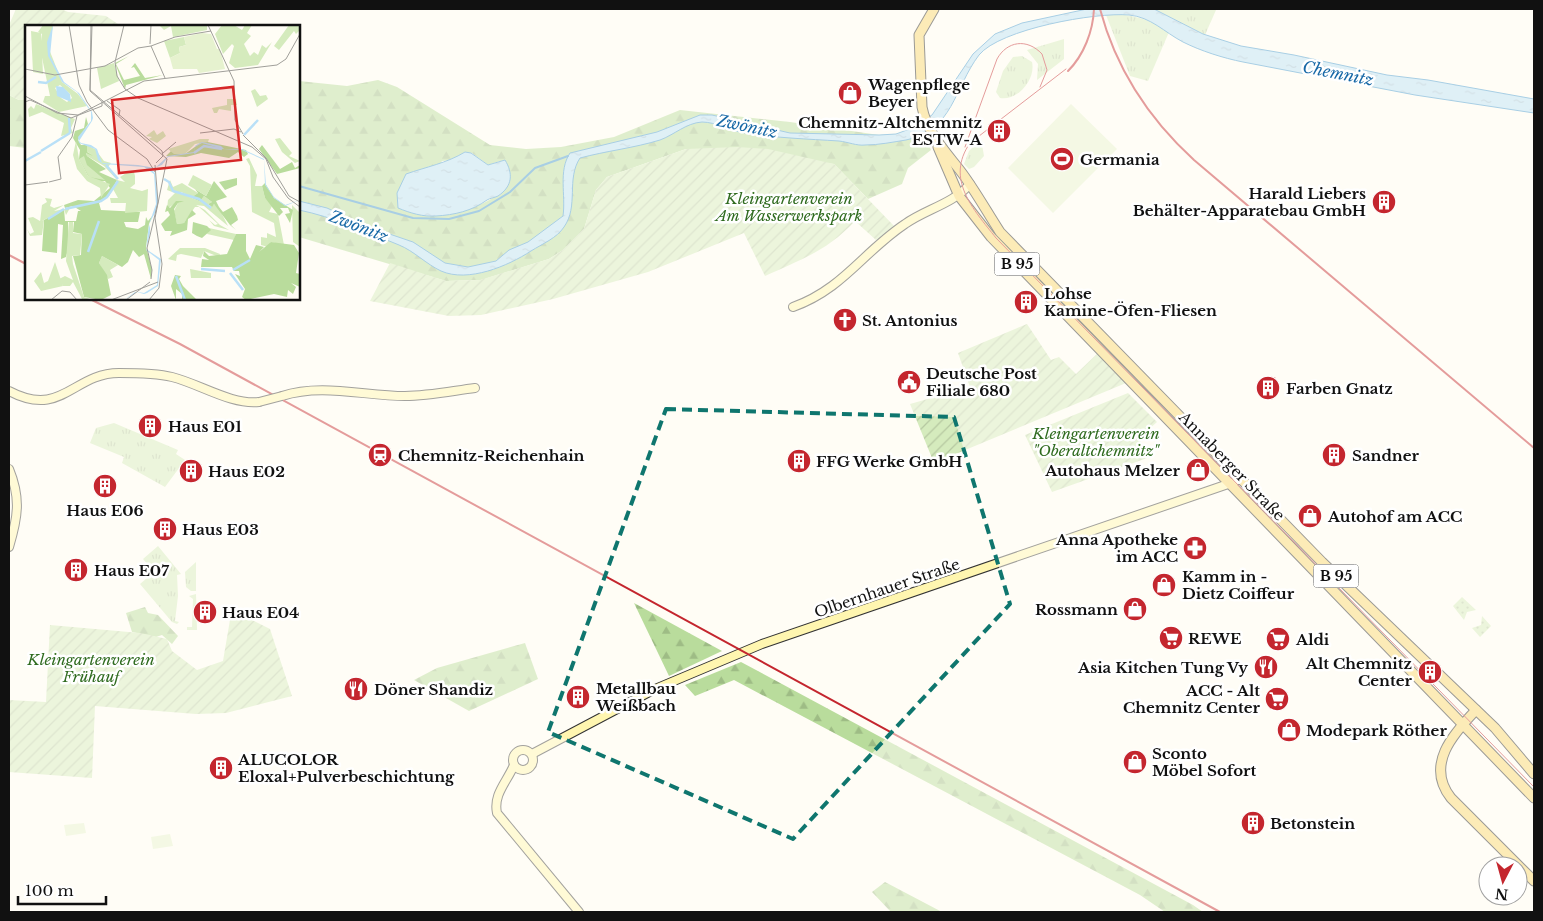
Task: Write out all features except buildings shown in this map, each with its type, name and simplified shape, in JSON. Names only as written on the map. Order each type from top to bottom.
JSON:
[{"type":"main road","name":"Annaberger Straße","points":[[934,9],[919,35],[924,118],[959,196],[991,237],[1163,414],[1476,710],[1534,774]]},
{"type":"main road","name":"Annaberger Straße","points":[[932,134],[970,184],[1000,232],[1462,724],[1534,798]]},
{"type":"main road","points":[[1476,710],[1451,738],[1442,758],[1440,772],[1446,791],[1534,881]]},
{"type":"street","points":[[792,307],[830,289],[887,237],[907,222],[959,196],[970,184]]},
{"type":"street","points":[[9,391],[23,399],[41,401],[62,396],[96,377],[117,373],[170,377],[241,401],[259,402],[305,391],[319,390],[407,396],[475,388]]},
{"type":"street","points":[[9,469],[17,491],[18,504],[9,547]]},
{"type":"street","name":"Olbernhauer Straße","points":[[533,757],[602,716],[655,689],[762,644],[1235,481]]},
{"type":"street","points":[[519,751],[528,751],[533,757],[533,764],[528,770],[516,767],[513,758],[519,751]]},
{"type":"street","points":[[516,767],[495,800],[497,813],[579,912]]},
{"type":"highlighted area","points":[[666,409],[954,417],[1010,604],[793,839],[548,732]]},
{"type":"green space","points":[[16,9],[61,9],[68,12],[106,16],[120,25],[25,25],[25,100],[19,100],[9,95],[9,25]]},
{"type":"green space","points":[[1154,9],[1214,9],[1216,10],[1205,35]]},
{"type":"green space","points":[[1116,14],[1144,19],[1169,32],[1148,81],[1130,76],[1106,15]]},
{"type":"green space","points":[[1064,39],[1064,59],[1037,80],[1038,64],[1027,50]]},
{"type":"green space","points":[[1022,56],[1032,62],[1033,69],[1028,82],[1024,88],[1013,96],[1000,98],[996,92],[1003,71],[1013,57]]},
{"type":"green space","points":[[378,80],[397,87],[490,145],[526,149],[561,147],[614,137],[680,110],[790,122],[879,135],[896,134],[907,130],[913,125],[919,136],[924,134],[931,150],[908,168],[902,184],[868,199],[834,164],[686,149],[607,177],[596,190],[584,229],[563,250],[549,259],[481,280],[446,281],[300,237],[300,81],[347,86]],"holes":[[[465,152],[472,153],[488,165],[500,161],[506,188],[496,196],[462,211],[438,214],[412,213],[442,161],[452,160]]]},
{"type":"green space","points":[[9,95],[19,100],[25,100],[25,148],[9,146]]},
{"type":"green space","name":"Germania","points":[[1071,104],[1117,149],[1053,213],[1008,168]]},
{"type":"green space","points":[[981,139],[984,156],[974,167],[969,169],[964,164],[969,151]]},
{"type":"green space","name":"Kleingartenverein Am Wasserwerkspark","points":[[737,147],[768,149],[834,164],[896,228],[876,240],[855,221],[824,247],[765,276],[744,233],[648,272],[553,299],[481,315],[449,316],[370,301],[390,263],[446,281],[480,280],[549,259],[563,250],[584,229],[596,190],[607,177],[686,149]]},
{"type":"green space","name":"Kleingartenverein \"Oberaltchemnitz\"","points":[[1027,324],[1051,360],[1059,357],[1076,374],[1099,352],[1126,383],[934,463],[910,404],[970,387],[958,353]]},
{"type":"green space","name":"Kleingartenverein \"Oberaltchemnitz\"","points":[[1128,393],[1157,422],[1139,438],[1150,457],[1052,492],[1025,435]]},
{"type":"green space","points":[[114,423],[178,450],[176,454],[185,460],[165,487],[122,463],[124,457],[90,443],[96,428]]},
{"type":"green space","points":[[158,546],[181,574],[177,575],[178,596],[175,621],[179,622],[177,624],[172,622],[140,584],[154,572],[143,559]]},
{"type":"green space","points":[[196,562],[196,591],[191,591],[186,587],[185,572]]},
{"type":"green space","points":[[196,594],[197,630],[187,630],[187,627],[192,627],[193,599],[189,596]]},
{"type":"green space","points":[[1462,597],[1476,610],[1467,612],[1464,620],[1453,606]]},
{"type":"green space","points":[[634,603],[722,651],[669,676]]},
{"type":"green space","points":[[145,607],[148,613],[158,615],[178,636],[172,644],[162,635],[156,637],[132,632],[126,613]]},
{"type":"green space","name":"Kleingartenverein Frühauf","points":[[231,614],[252,620],[270,629],[292,696],[226,713],[196,714],[95,706],[92,778],[9,772],[9,700],[46,702],[50,625],[140,633],[167,639],[172,651],[197,670],[223,661]]},
{"type":"green space","points":[[1482,616],[1491,626],[1480,637],[1472,628],[1481,625]]},
{"type":"green space","points":[[525,643],[538,679],[469,711],[414,680],[437,668]]},
{"type":"green space","points":[[741,662],[1203,912],[1165,912],[1140,895],[734,680],[695,696],[685,685]]},
{"type":"green space","points":[[84,823],[86,833],[66,836],[64,825]]},
{"type":"green space","points":[[170,834],[173,846],[153,849],[151,837]]},
{"type":"green space","points":[[885,882],[942,912],[891,912],[872,892]]},
{"type":"water","points":[[1087,9],[1154,9],[1203,34],[1241,46],[1387,75],[1428,80],[1534,99],[1534,113],[1415,95],[1235,60],[1212,54],[1190,45],[1137,16],[1095,16],[1027,30],[1007,37],[990,46],[979,55],[943,118],[934,128],[922,135],[906,140],[859,145],[839,141],[745,133],[713,123],[702,122],[685,127],[660,140],[580,158],[574,175],[571,210],[561,231],[522,257],[488,271],[463,275],[441,271],[399,245],[337,221],[300,210],[300,201],[327,208],[366,226],[413,242],[445,263],[468,267],[496,261],[509,250],[528,242],[563,216],[563,175],[566,160],[570,153],[657,132],[700,115],[712,115],[790,133],[896,134],[907,130],[932,115],[973,54],[995,34],[1022,23]]},
{"type":"water","points":[[465,152],[471,153],[488,165],[505,160],[510,174],[507,188],[498,196],[488,199],[469,210],[449,215],[426,216],[398,208],[397,193],[406,174],[444,162]]},
{"type":"waterway","points":[[300,186],[413,218],[449,219],[479,211],[510,192],[535,168],[568,156]]},
{"type":"tram line","points":[[965,147],[997,59],[1006,48],[1012,45],[1024,44],[1042,54],[1047,70],[1040,87]]},
{"type":"tram line","points":[[1066,69],[970,143],[963,156],[960,169],[961,181],[971,205],[996,238],[1534,787]]},
{"type":"railway","points":[[1068,71],[1079,58],[1087,42],[1092,26],[1094,9]]},
{"type":"railway","points":[[1100,9],[1115,52],[1125,72],[1148,110],[1177,144],[1534,448]]},
{"type":"railway","points":[[9,255],[25,263]]},
{"type":"railway","points":[[92,300],[180,344],[1220,912]]},
{"type":"place","name":"Wagenpflege Beyer","points":[[850,93]]},
{"type":"place","name":"Chemnitz-Altchemnitz ESTW-A","points":[[999,131]]},
{"type":"place","name":"Germania","points":[[1062,159]]},
{"type":"place","name":"Harald Liebers Behälter-Apparatebau GmbH","points":[[1384,202]]},
{"type":"place","name":"Lohse Kamine-Öfen-Fliesen","points":[[1026,302]]},
{"type":"place","name":"St. Antonius","points":[[845,320]]},
{"type":"place","name":"Deutsche Post Filiale 680","points":[[909,382]]},
{"type":"place","name":"Farben Gnatz","points":[[1268,388]]},
{"type":"place","name":"Haus E01","points":[[150,426]]},
{"type":"place","name":"Chemnitz-Reichenhain","points":[[380,455]]},
{"type":"place","name":"Sandner","points":[[1334,455]]},
{"type":"place","name":"FFG Werke GmbH","points":[[799,461]]},
{"type":"place","name":"Autohaus Melzer","points":[[1198,470]]},
{"type":"place","name":"Haus E02","points":[[191,471]]},
{"type":"place","name":"Haus E06","points":[[105,486]]},
{"type":"place","name":"Autohof am ACC","points":[[1310,516]]},
{"type":"place","name":"Haus E03","points":[[165,529]]},
{"type":"place","name":"Anna Apotheke im ACC","points":[[1195,548]]},
{"type":"place","name":"Haus E07","points":[[76,570]]},
{"type":"place","name":"Kamm in - Dietz Coiffeur","points":[[1164,585]]},
{"type":"place","name":"Rossmann","points":[[1135,609]]},
{"type":"place","name":"Haus E04","points":[[205,612]]},
{"type":"place","name":"REWE","points":[[1171,638]]},
{"type":"place","name":"Aldi","points":[[1278,639]]},
{"type":"place","name":"Asia Kitchen Tung Vy","points":[[1266,667]]},
{"type":"place","name":"Alt Chemnitz Center","points":[[1430,672]]},
{"type":"place","name":"Döner Shandiz","points":[[356,689]]},
{"type":"place","name":"Metallbau Weißbach","points":[[578,697]]},
{"type":"place","name":"ACC - Alt Chemnitz Center","points":[[1277,699]]},
{"type":"place","name":"Modepark Röther","points":[[1289,730]]},
{"type":"place","name":"Sconto Möbel Sofort","points":[[1135,762]]},
{"type":"place","name":"ALUCOLOR Eloxal+Pulverbeschichtung","points":[[221,768]]},
{"type":"place","name":"Betonstein","points":[[1253,823]]},
{"type":"water label","name":"Chemnitz","points":[[1338,73]]},
{"type":"water label","name":"Zwönitz","points":[[747,126]]},
{"type":"water label","name":"Zwönitz","points":[[359,226]]}]
